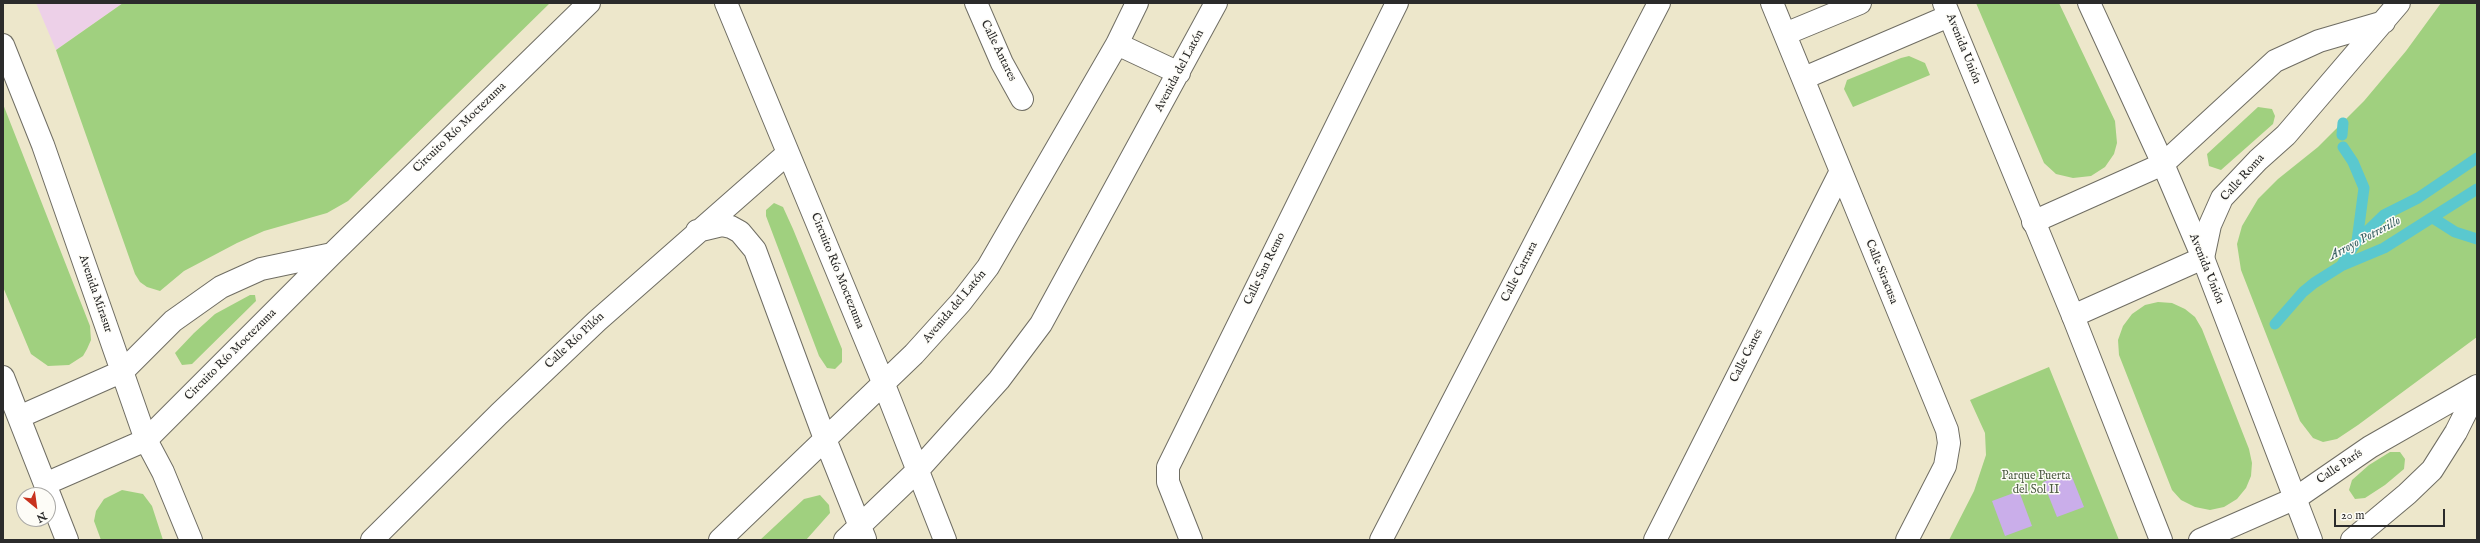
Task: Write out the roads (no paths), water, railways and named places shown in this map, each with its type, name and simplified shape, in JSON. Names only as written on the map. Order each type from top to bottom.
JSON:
[{"type":"street","name":"Circuito Río Moctezuma","points":[[146,440],[332,254],[589,3]]},
{"type":"street","name":"Circuito Río Moctezuma","points":[[726,3],[883,382],[945,540]]},
{"type":"street","name":"Calle Antares","points":[[976,3],[1002,63],[1022,99]]},
{"type":"street","name":"Avenida del Latón","points":[[720,540],[943,323],[988,267],[1117,44],[1137,3]]},
{"type":"street","name":"Avenida del Latón","points":[[856,535],[918,470],[999,380],[1041,324],[1180,73],[1216,3]]},
{"type":"street","name":"Calle San Remo","points":[[1191,540],[1168,482],[1168,467],[1397,3]]},
{"type":"street","name":"Calle Carrara","points":[[1381,540],[1659,3]]},
{"type":"street","name":"Calle Siracusa","points":[[1772,3],[1804,78],[1840,173],[1944,424],[1949,443],[1945,466],[1907,540]]},
{"type":"street","points":[[1785,34],[1860,3]]},
{"type":"street","name":"Avenida Unión","points":[[2089,3],[2163,164],[2203,258],[2311,540]]},
{"type":"street","name":"Calle Roma","points":[[2203,258],[2210,225],[2222,198],[2258,160],[2286,135],[2399,3]]},
{"type":"street","points":[[1804,78],[1946,9]]},
{"type":"street","name":"Avenida Unión","points":[[1946,9],[2072,316],[2161,540]]},
{"type":"street","points":[[2033,222],[2163,164],[2191,135],[2275,61],[2319,41],[2384,22]]},
{"type":"street","points":[[1117,44],[1180,73]]},
{"type":"street","name":"Avenida Mirasur","points":[[3,45],[43,145],[146,440],[163,472],[191,540]]},
{"type":"street","name":"Calle Río Pilón","points":[[372,540],[499,414],[596,321],[696,231],[788,153]]},
{"type":"street","name":"Calle Canes","points":[[1654,540],[1840,173]]},
{"type":"street","points":[[696,231],[722,225],[731,227],[746,237],[755,250],[825,439],[856,535]]},
{"type":"street","points":[[19,417],[123,371],[172,320],[221,287],[261,268],[332,254]]},
{"type":"street","points":[[2072,316],[2203,258]]},
{"type":"street","points":[[3,376],[67,540]]},
{"type":"street","name":"Calle París","points":[[2200,540],[2296,498],[2370,447],[2477,386]]},
{"type":"street","points":[[2352,540],[2407,494],[2432,470],[2456,432],[2477,390]]},
{"type":"street","points":[[45,484],[146,440]]},
{"type":"waterway","points":[[2342,135],[2343,123]]},
{"type":"waterway","points":[[2343,147],[2353,162],[2364,188],[2357,241]]},
{"type":"waterway","points":[[2341,266],[2357,241],[2384,215],[2418,198],[2477,158]]},
{"type":"waterway","name":"Arroyo Potrerillo","points":[[2275,324],[2303,292],[2314,283],[2341,266],[2384,248],[2477,189]]},
{"type":"waterway","points":[[2433,218],[2455,232],[2477,239]]},
{"type":"park label","name":"Parque Puerta del Sol II","points":[[2036,484]]}]
